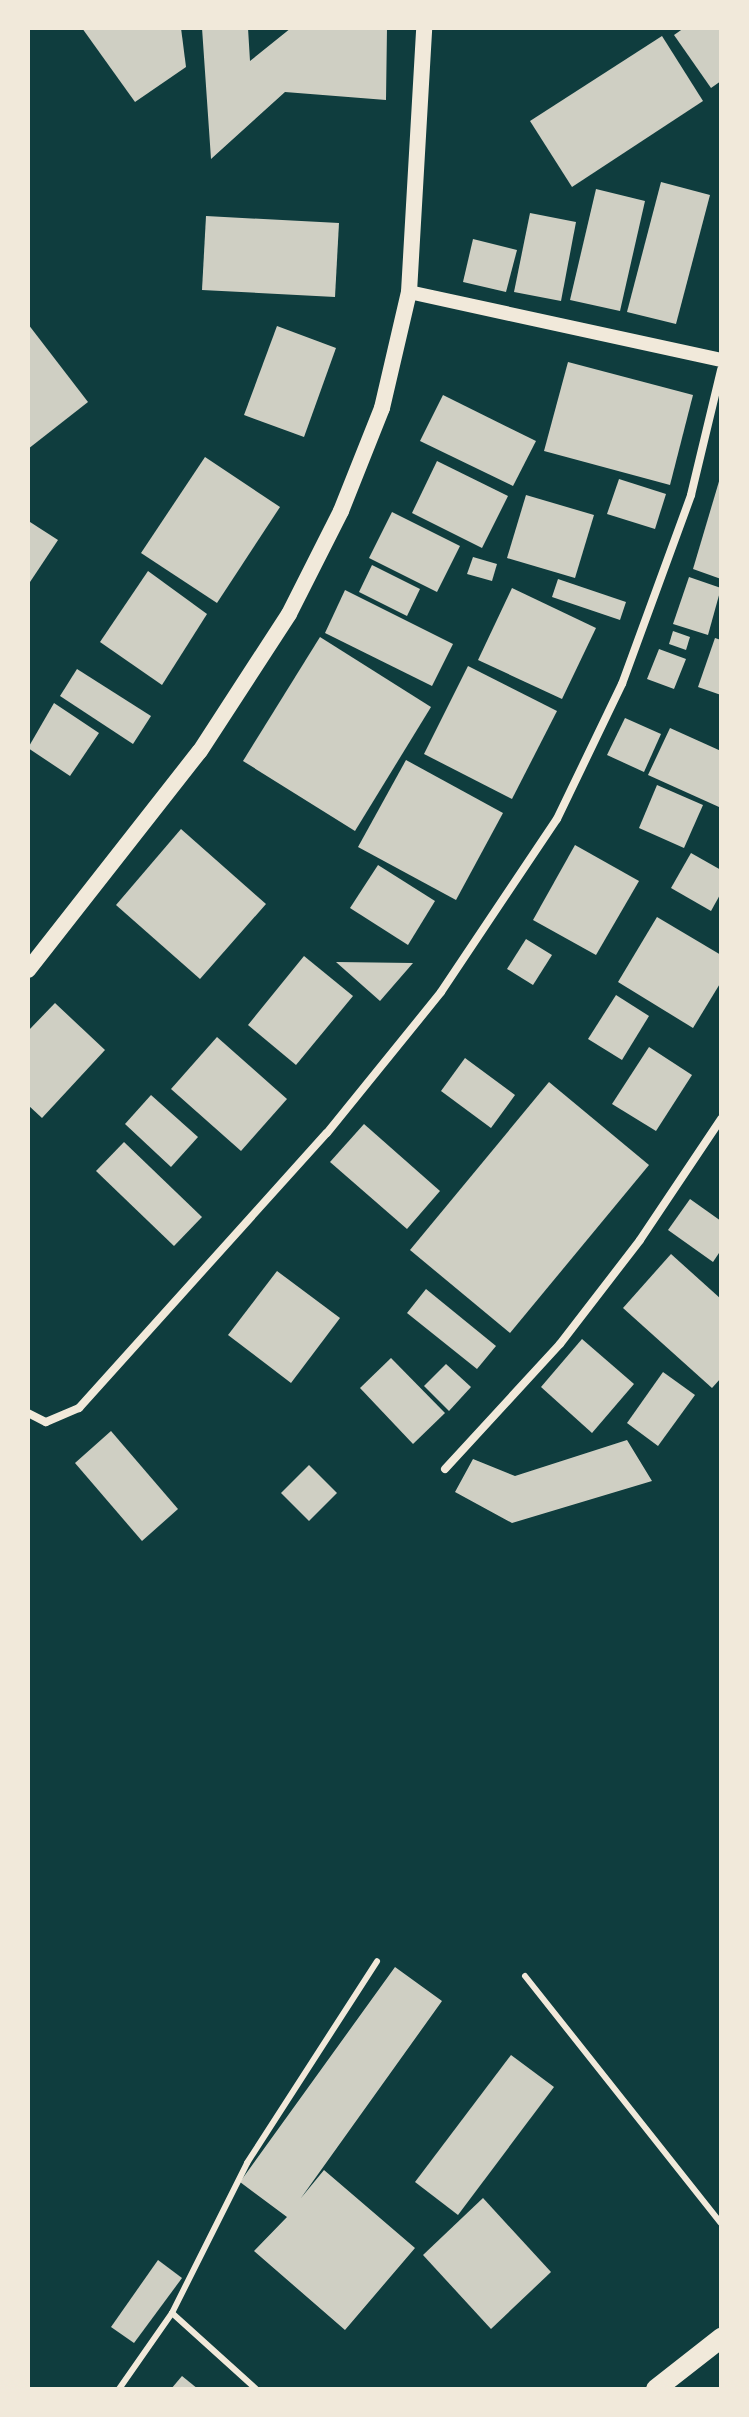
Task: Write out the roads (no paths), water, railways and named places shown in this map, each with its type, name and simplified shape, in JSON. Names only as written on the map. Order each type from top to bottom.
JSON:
[{"type":"main road","points":[[28,970],[200,751],[289,614],[341,511],[382,408],[409,292],[424,28]]},
{"type":"main road","points":[[656,2389],[721,2338]]},
{"type":"street","points":[[409,292],[721,360]]},
{"type":"street","points":[[28,1413],[46,1422],[79,1408],[327,1133],[441,992],[557,819],[622,684],[691,495],[721,370]]},
{"type":"street","points":[[445,1469],[560,1344],[640,1240],[721,1119]]},
{"type":"lane","points":[[119,2389],[172,2313],[247,2163],[377,1961]]},
{"type":"lane","points":[[525,1976],[721,2223]]},
{"type":"lane","points":[[172,2313],[256,2389]]}]
